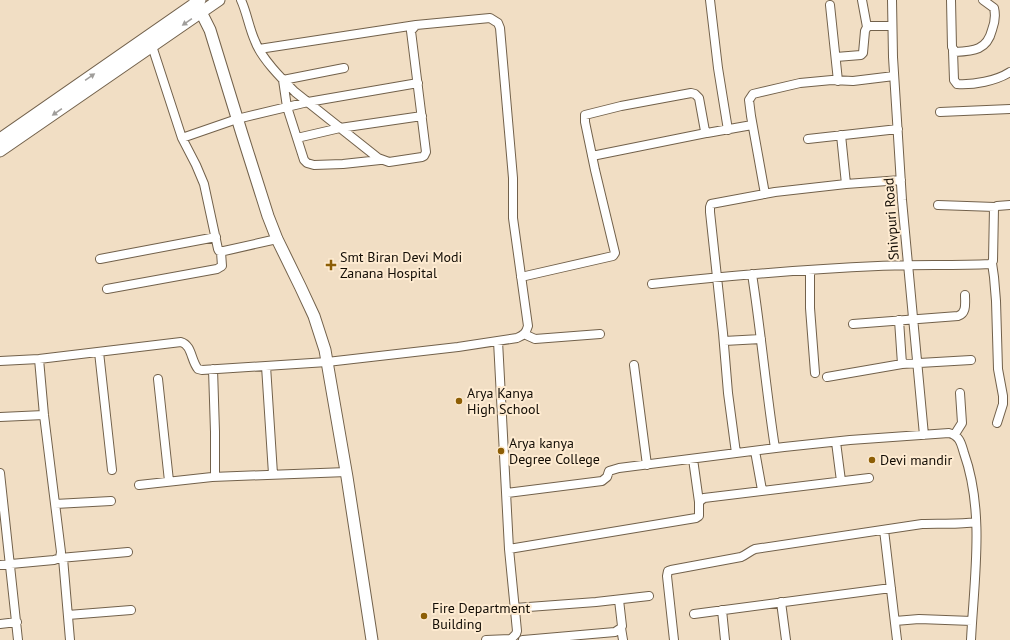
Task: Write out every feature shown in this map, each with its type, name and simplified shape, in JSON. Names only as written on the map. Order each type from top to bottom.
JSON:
[{"type":"main road","points":[[0,151],[74,94],[198,3],[219,0]]},
{"type":"main road","points":[[0,139],[152,46],[198,3]]},
{"type":"main road","points":[[198,3],[213,38],[268,216],[277,239],[314,316],[327,362],[347,472],[372,640]]},
{"type":"street","points":[[241,0],[246,10],[255,43],[283,80],[380,160]]},
{"type":"street","points":[[710,0],[718,68],[728,130]]},
{"type":"street","points":[[836,57],[861,55],[863,53],[865,31],[867,27],[862,0]]},
{"type":"street","name":"Shivpuri Road","points":[[892,0],[894,76],[904,233],[924,435]]},
{"type":"street","points":[[951,0],[954,80],[957,84],[989,81],[1010,72]]},
{"type":"street","points":[[953,51],[959,52],[977,50],[987,44],[995,19],[994,8],[983,0]]},
{"type":"street","points":[[830,5],[838,81]]},
{"type":"street","points":[[0,361],[39,359],[181,342],[185,343],[195,366],[198,369],[213,369],[327,362],[498,341],[517,338],[524,334],[528,326],[513,218],[513,178],[500,28],[498,23],[490,18],[416,25],[259,49]]},
{"type":"street","points":[[283,80],[287,107],[304,160],[310,164],[343,164],[380,160],[389,162],[422,157],[424,156],[426,148],[411,31],[416,25]]},
{"type":"street","points":[[867,27],[892,26]]},
{"type":"street","points":[[107,289],[217,269],[222,266],[221,252],[218,249],[204,184],[182,138],[152,46]]},
{"type":"street","points":[[283,80],[344,68]]},
{"type":"street","points":[[765,194],[752,125],[750,100],[753,94],[800,83],[853,81],[894,76]]},
{"type":"street","points":[[182,138],[237,119],[308,102],[418,83]]},
{"type":"street","points":[[521,277],[614,255],[615,249],[592,156],[585,115],[621,106],[691,93],[695,94],[698,98],[706,132]]},
{"type":"street","points":[[940,112],[1010,109]]},
{"type":"street","points":[[297,138],[340,128],[422,116]]},
{"type":"street","points":[[592,156],[706,132],[728,130],[752,125]]},
{"type":"street","points":[[808,139],[898,129]]},
{"type":"street","points":[[841,135],[846,184]]},
{"type":"street","points":[[736,453],[728,393],[710,212],[711,204],[765,194],[846,184],[901,180]]},
{"type":"street","points":[[938,205],[996,207],[1010,205]]},
{"type":"street","points":[[996,207],[993,211],[992,263],[996,294],[998,369],[1003,396],[1003,404],[997,423]]},
{"type":"street","points":[[100,259],[216,237]]},
{"type":"street","points":[[221,252],[277,239]]},
{"type":"street","points":[[652,284],[717,277],[810,270],[908,265],[992,263]]},
{"type":"street","points":[[810,270],[810,308],[815,373]]},
{"type":"street","points":[[752,274],[775,448]]},
{"type":"street","points":[[853,324],[962,315],[965,312],[965,295]]},
{"type":"street","points":[[899,320],[902,364]]},
{"type":"street","points":[[524,334],[536,339],[600,334]]},
{"type":"street","points":[[724,341],[761,339]]},
{"type":"street","points":[[498,341],[509,549],[516,630],[516,634],[513,638]]},
{"type":"street","points":[[99,352],[112,470]]},
{"type":"street","points":[[39,359],[70,640]]},
{"type":"street","points":[[827,376],[902,364],[971,360]]},
{"type":"street","points":[[634,365],[647,465]]},
{"type":"street","points":[[266,366],[273,474]]},
{"type":"street","points":[[213,369],[215,477]]},
{"type":"street","points":[[158,379],[169,481]]},
{"type":"street","points":[[955,434],[962,423],[960,393]]},
{"type":"street","points":[[0,417],[44,414]]},
{"type":"street","points":[[507,493],[602,481],[607,477],[609,471],[611,470],[736,453],[836,442],[949,433],[955,434],[960,440],[967,461],[972,483],[976,522],[971,640]]},
{"type":"street","points":[[836,442],[841,481]]},
{"type":"street","points":[[755,451],[762,490]]},
{"type":"street","points":[[509,549],[696,518],[699,516],[699,502],[693,459]]},
{"type":"street","points":[[139,485],[215,477],[347,472]]},
{"type":"street","points":[[0,473],[2,515],[11,564],[18,640]]},
{"type":"street","points":[[699,502],[704,498],[869,478]]},
{"type":"street","points":[[55,504],[111,501]]},
{"type":"street","points":[[674,640],[667,576],[668,571],[741,557],[755,549],[922,524],[934,523],[952,525],[976,522]]},
{"type":"street","points":[[884,530],[897,640]]},
{"type":"street","points":[[0,565],[128,552]]},
{"type":"street","points":[[694,614],[891,588]]},
{"type":"street","points":[[514,608],[619,600],[649,596]]},
{"type":"street","points":[[619,600],[623,640]]},
{"type":"street","points":[[781,602],[786,640]]},
{"type":"street","points":[[68,615],[131,610]]},
{"type":"street","points":[[722,610],[725,640]]},
{"type":"street","points":[[895,621],[919,619],[972,621]]},
{"type":"street","points":[[0,624],[17,622]]},
{"type":"street","points":[[486,640],[513,638],[523,640],[570,638],[615,632],[621,628]]},
{"type":"place","name":"Smt Biran Devi Modi Zanana Hospital","points":[[331,265]]},
{"type":"place","name":"Arya Kanya High School","points":[[459,401]]},
{"type":"place","name":"Arya kanya Degree College","points":[[501,451]]},
{"type":"place","name":"Devi mandir","points":[[872,460]]},
{"type":"place","name":"Fire Department Building","points":[[424,616]]}]
